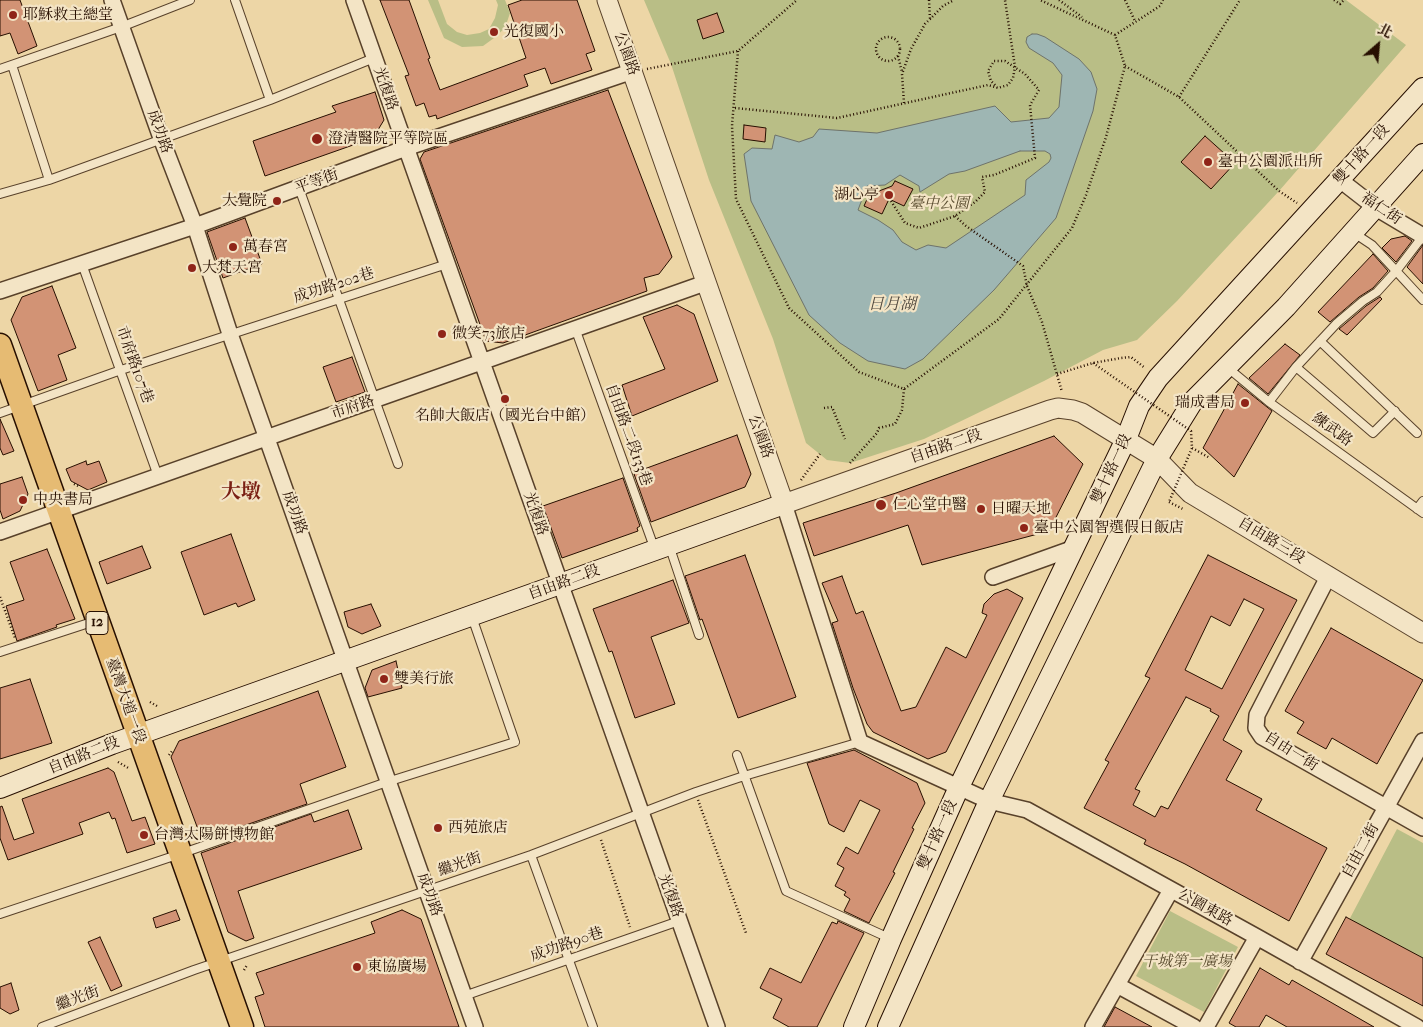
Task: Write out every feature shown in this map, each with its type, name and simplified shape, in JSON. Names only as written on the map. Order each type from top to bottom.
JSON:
[{"type":"main road","name":"雙十路一段","points":[[854,1027],[959,787],[1126,440],[1139,406],[1158,378],[1423,88]]},
{"type":"main road","points":[[888,1027],[988,801],[1157,459],[1193,401],[1286,307],[1423,154]]},
{"type":"main road","name":"臺灣大道一段","points":[[0,345],[96,621],[242,1027]]},
{"type":"main road","name":"自由路二段","points":[[0,788],[137,735],[346,662],[784,504]]},
{"type":"street","name":"成功路","points":[[112,0],[161,138],[195,226],[230,334],[475,1027]]},
{"type":"street","name":"光復路","points":[[354,0],[717,1027]]},
{"type":"street","name":"公園路","points":[[607,0],[784,504],[860,742]]},
{"type":"street","name":"平等街","points":[[0,291],[195,226],[406,148],[633,72]]},
{"type":"street","name":"福仁街","points":[[1340,180],[1376,208],[1423,236]]},
{"type":"street","name":"市府路","points":[[0,532],[705,283]]},
{"type":"street","name":"自由路二段","points":[[784,504],[1050,410],[1065,408]]},
{"type":"street","points":[[1065,408],[1082,413],[1126,440]]},
{"type":"street","name":"自由路三段","points":[[1126,440],[1157,459],[1190,493],[1423,633]]},
{"type":"street","points":[[994,577],[1074,548]]},
{"type":"street","name":"自由一街","points":[[1328,575],[1257,715],[1256,728],[1262,737],[1423,828]]},
{"type":"street","name":"自由二街","points":[[1300,962],[1423,741]]},
{"type":"street","points":[[860,742],[988,801]]},
{"type":"street","name":"公園東路","points":[[988,801],[1027,810],[1416,1027]]},
{"type":"street","points":[[1093,1027],[1172,890]]},
{"type":"street","points":[[1206,1027],[1257,937]]},
{"type":"street","points":[[1117,984],[1194,1027]]},
{"type":"lane","points":[[0,69],[121,27],[190,0]]},
{"type":"lane","points":[[235,0],[270,100]]},
{"type":"lane","points":[[0,194],[49,180],[270,100],[374,58]]},
{"type":"lane","points":[[12,65],[49,180]]},
{"type":"lane","points":[[298,188],[398,464]]},
{"type":"lane","points":[[1354,233],[1372,245],[1423,300]]},
{"type":"lane","points":[[1270,402],[1296,367],[1337,323],[1376,292],[1397,270],[1423,236]]},
{"type":"lane","name":"市府路107巷","points":[[82,264],[158,476]]},
{"type":"lane","name":"成功路202巷","points":[[0,413],[121,370],[447,264]]},
{"type":"lane","name":"自由路二段133巷","points":[[575,328],[662,548],[699,635]]},
{"type":"lane","points":[[1320,341],[1417,433]]},
{"type":"lane","name":"練武路","points":[[1227,367],[1270,402],[1420,511]]},
{"type":"lane","points":[[1296,367],[1373,433],[1394,411]]},
{"type":"lane","points":[[1420,511],[1423,501]]},
{"type":"lane","points":[[0,914],[387,782],[515,742],[471,616]]},
{"type":"lane","points":[[0,652],[96,621]]},
{"type":"lane","name":"繼光街","points":[[42,1027],[219,962],[531,855],[696,792],[860,742]]},
{"type":"lane","points":[[738,756],[786,891],[891,939]]},
{"type":"lane","points":[[531,855],[593,1027]]},
{"type":"lane","name":"成功路90巷","points":[[464,996],[678,921]]},
{"type":"path","points":[[633,72],[738,51],[797,0]]},
{"type":"path","points":[[929,0],[930,19]]},
{"type":"path","points":[[902,74],[911,49],[925,24],[943,6],[954,0]]},
{"type":"path","points":[[735,108],[837,118],[988,85],[998,88],[1008,84],[1013,78],[1015,68],[1005,0]]},
{"type":"path","points":[[850,463],[879,428],[895,424],[902,410],[904,389],[999,319],[1072,228],[1086,196],[1103,145],[1125,66],[1114,35],[1040,0]]},
{"type":"path","points":[[1059,0],[1087,21]]},
{"type":"path","points":[[1125,0],[1135,22]]},
{"type":"path","points":[[1114,35],[1160,6],[1163,0]]},
{"type":"path","points":[[1179,97],[1240,0]]},
{"type":"path","points":[[1334,0],[1340,4],[1344,0]]},
{"type":"path","points":[[898,56],[892,61],[884,61],[878,56],[877,44],[887,37],[895,39],[900,45],[898,56],[902,74],[904,103]]},
{"type":"path","points":[[738,51],[735,108],[732,126],[736,199],[789,308],[860,372],[904,389]]},
{"type":"path","points":[[891,201],[905,223],[919,228],[955,216],[975,202],[985,192],[982,177],[994,175],[1035,158],[1030,105],[1039,90],[1025,74],[1005,61],[994,61],[988,71],[991,82],[998,88]]},
{"type":"path","points":[[1125,66],[1179,97],[1279,191],[1309,212]]},
{"type":"path","points":[[955,216],[966,226],[1023,266],[1027,286],[1042,322],[1065,408]]},
{"type":"path","points":[[1057,374],[1093,363],[1131,357],[1158,378]]},
{"type":"path","points":[[1093,363],[1191,431],[1192,448],[1169,502],[1188,512]]},
{"type":"path","points":[[824,408],[832,407],[846,439]]},
{"type":"path","points":[[1192,448],[1210,458]]},
{"type":"path","points":[[74,484],[78,486]]},
{"type":"path","points":[[0,597],[18,646]]},
{"type":"path","points":[[150,702],[157,706]]},
{"type":"path","points":[[169,755],[173,750]]},
{"type":"path","points":[[118,762],[130,769]]},
{"type":"path","points":[[696,792],[746,933]]},
{"type":"path","points":[[598,829],[633,936]]},
{"type":"path","points":[[244,970],[247,965]]},
{"type":"green space","points":[[428,0],[438,0],[447,24],[457,32],[467,35],[489,29],[495,18],[498,5],[496,0],[505,0],[510,13],[505,28],[483,46],[462,47],[444,38]]},
{"type":"green space","name":"臺中公園","points":[[644,0],[1346,0],[1406,45],[1279,191],[1177,301],[1137,340],[1103,350],[924,439],[850,463],[827,460],[806,443],[773,339],[709,180],[671,64]]},
{"type":"green space","points":[[1397,829],[1423,843],[1423,963],[1348,922]]},
{"type":"green space","name":"干城第一廣場","points":[[1170,911],[1238,947],[1204,1012],[1136,976]]},
{"type":"water","name":"日月湖","points":[[1037,34],[1045,37],[1079,59],[1091,72],[1097,89],[1093,111],[1056,218],[994,290],[923,359],[905,369],[868,361],[840,343],[809,315],[751,201],[744,154],[752,148],[772,149],[775,135],[799,142],[813,137],[819,129],[877,133],[995,106],[1011,122],[1049,118],[1059,107],[1062,75],[1053,63],[1029,48],[1026,42],[1027,37]],"holes":[[[1020,151],[1045,151],[1050,154],[1051,158],[1049,162],[1026,180],[1025,195],[946,248],[928,245],[916,250],[902,242],[893,230],[858,210],[867,186],[885,185],[900,175],[919,186],[920,192],[949,174],[965,171]]]},
{"type":"building","name":"耶穌救主總堂","points":[[0,0],[20,0],[37,46],[18,54],[10,33],[0,36]]},
{"type":"building","points":[[380,0],[409,0],[440,90],[526,58],[508,5],[522,0],[577,0],[595,51],[586,54],[592,70],[551,84],[545,68],[524,75],[528,86],[437,119],[436,115],[429,117],[424,103],[416,106],[405,76],[409,75]]},
{"type":"building","points":[[717,13],[724,32],[703,39],[697,20]]},
{"type":"building","points":[[608,90],[672,257],[659,274],[644,278],[647,291],[503,343],[486,341],[420,159],[424,152]]},
{"type":"building","points":[[375,92],[384,120],[373,138],[265,176],[253,141],[336,112],[332,106]]},
{"type":"building","points":[[744,125],[766,128],[765,142],[743,139]]},
{"type":"building","name":"臺中公園派出所","points":[[1205,136],[1235,163],[1211,189],[1181,162]]},
{"type":"building","name":"湖心亭","points":[[895,181],[913,189],[904,206],[889,199],[882,214],[864,206],[872,188],[879,191],[892,186]]},
{"type":"building","name":"萬春宮","points":[[245,218],[262,264],[223,278],[207,232]]},
{"type":"building","points":[[1405,236],[1412,241],[1396,262],[1382,248],[1391,239]]},
{"type":"building","points":[[1423,245],[1423,284],[1407,267]]},
{"type":"building","points":[[1373,254],[1388,271],[1373,288],[1359,297],[1330,322],[1318,312]]},
{"type":"building","points":[[52,286],[76,348],[58,355],[67,380],[38,391],[11,320],[22,297]]},
{"type":"building","points":[[1380,297],[1382,299],[1347,335],[1339,329],[1366,306]]},
{"type":"building","points":[[677,305],[694,314],[718,381],[632,416],[622,385],[665,369],[643,317]]},
{"type":"building","points":[[1285,344],[1300,355],[1268,394],[1249,378]]},
{"type":"building","points":[[352,357],[365,392],[336,402],[323,367]]},
{"type":"building","points":[[1238,384],[1272,411],[1234,477],[1203,448]]},
{"type":"building","points":[[0,419],[14,451],[3,455],[0,448]]},
{"type":"building","points":[[737,435],[751,474],[745,487],[651,522],[634,474]]},
{"type":"building","name":"日曜天地","points":[[1054,436],[1083,464],[1049,531],[922,565],[908,525],[814,556],[803,523],[896,493]]},
{"type":"building","points":[[86,461],[87,465],[99,461],[107,482],[88,490],[71,481],[66,469]]},
{"type":"building","points":[[22,477],[28,494],[20,511],[3,519],[0,510],[0,484]]},
{"type":"building","points":[[623,478],[640,526],[637,528],[638,531],[562,558],[543,506]]},
{"type":"building","points":[[231,534],[255,600],[238,607],[236,603],[204,615],[181,552]]},
{"type":"building","points":[[142,546],[151,568],[107,584],[99,562]]},
{"type":"building","points":[[47,549],[75,619],[17,641],[6,606],[24,600],[10,562]]},
{"type":"building","points":[[745,555],[796,697],[738,718],[685,576]]},
{"type":"building","points":[[1208,555],[1297,600],[1223,740],[1242,751],[1226,780],[1262,799],[1256,810],[1327,848],[1289,921],[1185,864],[1144,844],[1146,840],[1084,808],[1109,762],[1105,760],[1150,678],[1145,676]],"holes":[[[1244,599],[1264,609],[1222,689],[1185,670],[1211,616],[1230,626]],[[1186,697],[1211,709],[1210,711],[1219,716],[1168,809],[1161,806],[1155,817],[1133,805],[1140,791],[1135,789]]]},
{"type":"building","points":[[842,576],[856,614],[863,611],[901,711],[916,707],[946,647],[966,658],[987,615],[982,613],[984,604],[994,594],[1007,589],[1023,598],[946,752],[928,759],[873,732],[867,724],[832,623],[838,621],[822,583]]},
{"type":"building","points":[[673,580],[689,623],[651,637],[675,704],[635,718],[612,651],[609,652],[593,609]]},
{"type":"building","points":[[371,604],[381,626],[362,634],[348,627],[344,612]]},
{"type":"building","points":[[1331,628],[1423,680],[1377,764],[1332,738],[1326,749],[1297,733],[1304,722],[1285,711]]},
{"type":"building","name":"雙美行旅","points":[[396,661],[402,688],[368,697],[365,688],[372,670]]},
{"type":"building","points":[[30,679],[52,743],[0,759],[0,688]]},
{"type":"building","points":[[318,691],[346,767],[300,784],[307,804],[202,840],[171,757],[179,741]]},
{"type":"building","points":[[854,750],[917,783],[925,803],[893,872],[895,873],[869,923],[844,911],[850,899],[844,895],[846,892],[835,886],[844,868],[837,864],[846,847],[858,854],[880,810],[860,800],[844,832],[829,824],[807,763]]},
{"type":"building","points":[[108,768],[114,772],[132,821],[145,817],[155,844],[127,853],[115,818],[112,819],[109,812],[79,823],[83,834],[8,860],[0,838],[0,807],[2,806],[14,840],[34,833],[22,799]]},
{"type":"building","points":[[348,810],[362,849],[238,891],[254,938],[246,941],[228,932],[201,853],[311,814],[314,822]]},
{"type":"building","points":[[176,910],[180,920],[156,928],[153,918]]},
{"type":"building","name":"東協廣場","points":[[402,910],[421,919],[459,1027],[265,1027],[255,997],[264,994],[256,973],[375,933],[371,922]]},
{"type":"building","points":[[1346,917],[1423,958],[1423,1006],[1326,954]]},
{"type":"building","points":[[838,921],[864,933],[817,1027],[789,1027],[773,1018],[782,999],[760,988],[770,968],[801,983],[832,922],[837,924]]},
{"type":"building","points":[[100,937],[122,986],[111,991],[88,942]]},
{"type":"building","points":[[1260,968],[1289,985],[1292,980],[1374,1027],[1287,1027],[1266,1015],[1259,1027],[1236,1027],[1229,1023]]},
{"type":"building","points":[[11,983],[19,1010],[10,1014],[0,1008],[0,987]]},
{"type":"building","points":[[1115,1007],[1152,1027],[1104,1027]]},
{"type":"place","name":"耶穌救主總堂","points":[[13,15]]},
{"type":"place","name":"光復國小","points":[[494,32]]},
{"type":"place","name":"澄清醫院平等院區","points":[[317,139]]},
{"type":"place","name":"臺中公園派出所","points":[[1208,162]]},
{"type":"place","name":"湖心亭","points":[[889,195]]},
{"type":"place","name":"大覺院","points":[[277,201]]},
{"type":"place","name":"萬春宮","points":[[233,247]]},
{"type":"place","name":"大梵天宮","points":[[192,268]]},
{"type":"place","name":"微笑73旅店","points":[[442,334]]},
{"type":"place","name":"名帥大飯店（國光台中館）","points":[[505,399]]},
{"type":"place","name":"瑞成書局","points":[[1245,403]]},
{"type":"place","name":"中央書局","points":[[23,500]]},
{"type":"place","name":"仁心堂中醫","points":[[881,505]]},
{"type":"place","name":"日曜天地","points":[[981,509]]},
{"type":"place","name":"臺中公園智選假日飯店","points":[[1024,528]]},
{"type":"place","name":"雙美行旅","points":[[384,679]]},
{"type":"place","name":"西苑旅店","points":[[438,828]]},
{"type":"place","name":"台灣太陽餅博物館","points":[[144,835]]},
{"type":"place","name":"東協廣場","points":[[357,967]]},
{"type":"district","name":"大墩","points":[[241,493]]}]
